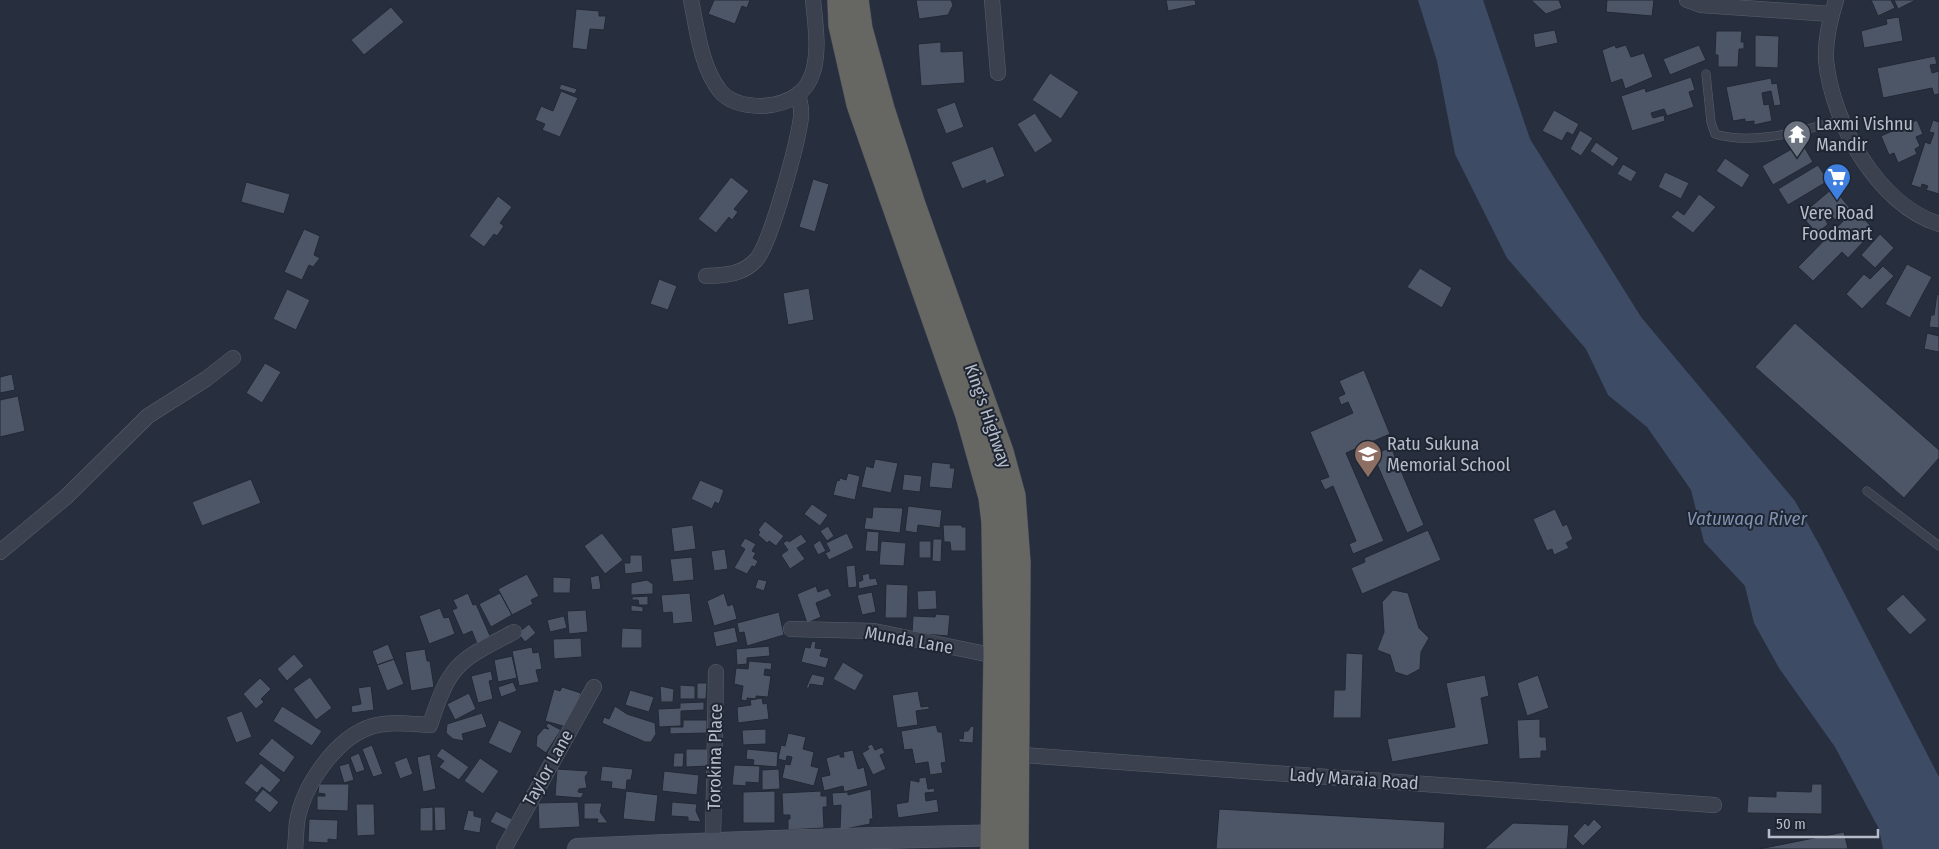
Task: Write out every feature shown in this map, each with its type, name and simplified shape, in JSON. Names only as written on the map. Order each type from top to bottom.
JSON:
[{"type":"highway","name":"King's Highway","points":[[840,0],[841,25],[860,104],[968,415],[991,497],[994,522],[996,656],[1006,754]]},
{"type":"highway","name":"King's Highway","points":[[856,0],[860,30],[882,109],[913,206],[1001,452],[1013,496],[1018,563],[1006,754],[1004,842]]},
{"type":"main road","points":[[578,849],[713,842],[770,846],[1004,842]]},
{"type":"street","points":[[692,0],[698,36],[709,70],[722,93],[732,100],[756,106],[774,105],[798,94],[807,85],[817,62],[813,0]]},
{"type":"street","points":[[992,0],[998,73]]},
{"type":"street","points":[[1687,0],[1701,5],[1834,7],[1826,59],[1831,89],[1842,120],[1877,180],[1896,200],[1911,212],[1939,224]]},
{"type":"street","points":[[706,276],[727,275],[742,270],[756,260],[765,245],[788,172],[801,118],[798,94]]},
{"type":"street","points":[[0,552],[66,497],[148,416],[206,379],[233,358]]},
{"type":"street","name":"Munda Lane","points":[[791,629],[874,632],[996,656]]},
{"type":"street","points":[[295,849],[297,820],[318,769],[352,735],[373,726],[404,723],[430,725],[442,692],[456,667],[470,655],[514,632]]},
{"type":"street","name":"Torokina Place","points":[[713,842],[716,672]]},
{"type":"street","name":"Taylor Lane","points":[[504,849],[594,687]]},
{"type":"street","name":"Lady Maraia Road","points":[[1006,754],[1714,805]]},
{"type":"lane","points":[[1706,74],[1710,122],[1715,134],[1737,138],[1791,133],[1842,120]]},
{"type":"lane","points":[[1868,491],[1939,546]]},
{"type":"water","name":"Vatuwaqa River","points":[[1418,0],[1483,0],[1530,139],[1641,317],[1795,501],[1939,777],[1939,849],[1883,849],[1879,829],[1835,747],[1779,668],[1754,623],[1745,586],[1704,542],[1691,490],[1647,427],[1608,395],[1586,349],[1507,258],[1455,154],[1437,61]]},
{"type":"building","points":[[714,0],[750,0],[747,8],[742,6],[735,24],[708,14]]},
{"type":"building","points":[[916,0],[951,0],[953,5],[948,15],[919,19]]},
{"type":"building","points":[[1166,0],[1195,0],[1196,5],[1168,11]]},
{"type":"building","points":[[1531,0],[1559,0],[1562,8],[1546,14]]},
{"type":"building","points":[[1607,0],[1654,0],[1652,16],[1606,12]]},
{"type":"building","points":[[1871,0],[1891,0],[1895,8],[1878,16]]},
{"type":"building","points":[[1894,0],[1916,0],[1898,9]]},
{"type":"building","points":[[391,7],[404,22],[364,55],[351,40]]},
{"type":"building","points":[[576,9],[599,11],[599,16],[606,16],[604,30],[590,29],[587,50],[572,48]]},
{"type":"building","points":[[1899,17],[1903,41],[1864,48],[1861,31],[1887,24],[1886,19]]},
{"type":"building","points":[[1555,30],[1558,43],[1535,48],[1533,34]]},
{"type":"building","points":[[1716,31],[1742,31],[1741,42],[1744,42],[1744,49],[1739,49],[1738,67],[1718,67],[1718,55],[1715,55]]},
{"type":"building","points":[[1755,35],[1779,36],[1778,68],[1755,67]]},
{"type":"building","points":[[941,42],[941,52],[963,51],[965,83],[921,86],[918,44]]},
{"type":"building","points":[[1615,45],[1616,48],[1626,45],[1631,57],[1644,53],[1653,77],[1625,89],[1622,79],[1611,83],[1602,50]]},
{"type":"building","points":[[1699,45],[1706,60],[1670,75],[1663,59]]},
{"type":"building","points":[[1935,56],[1937,64],[1930,65],[1932,73],[1939,71],[1939,94],[1934,95],[1932,88],[1883,98],[1877,68]]},
{"type":"building","points":[[1050,73],[1079,92],[1061,119],[1032,100]]},
{"type":"building","points":[[1691,77],[1695,90],[1689,92],[1694,107],[1667,116],[1664,109],[1651,113],[1653,118],[1664,115],[1665,121],[1632,131],[1621,96],[1645,88],[1646,92]]},
{"type":"building","points":[[1771,78],[1772,84],[1777,83],[1781,105],[1774,106],[1771,91],[1762,93],[1764,105],[1769,104],[1772,121],[1754,125],[1754,121],[1745,122],[1745,119],[1733,121],[1726,87]]},
{"type":"building","points":[[561,84],[577,89],[575,94],[559,89]]},
{"type":"building","points":[[561,91],[578,98],[560,137],[542,130],[545,124],[535,120],[541,106],[553,111]]},
{"type":"building","points":[[955,102],[964,127],[946,134],[936,109]]},
{"type":"building","points":[[1554,110],[1579,124],[1573,135],[1567,132],[1562,141],[1542,131]]},
{"type":"building","points":[[1035,113],[1053,141],[1035,153],[1017,124]]},
{"type":"building","points":[[1939,119],[1939,194],[1926,190],[1928,186],[1922,184],[1921,188],[1911,185],[1925,142],[1930,144],[1934,133],[1929,132],[1933,120],[1938,122]]},
{"type":"building","points":[[1917,120],[1923,134],[1916,137],[1920,146],[1915,149],[1917,154],[1898,163],[1894,153],[1889,155],[1881,136]]},
{"type":"building","points":[[1580,130],[1593,138],[1581,156],[1570,149]]},
{"type":"building","points":[[1596,142],[1619,158],[1613,167],[1590,151]]},
{"type":"building","points":[[1802,143],[1813,162],[1773,185],[1762,166]]},
{"type":"building","points":[[993,146],[1005,176],[986,184],[985,180],[962,189],[951,162]]},
{"type":"building","points":[[1725,158],[1750,175],[1742,188],[1716,171]]},
{"type":"building","points":[[1623,164],[1637,172],[1631,182],[1617,174]]},
{"type":"building","points":[[1818,165],[1828,181],[1788,205],[1778,189]]},
{"type":"building","points":[[1665,172],[1689,183],[1681,199],[1658,187]]},
{"type":"building","points":[[731,177],[749,191],[734,209],[738,212],[732,220],[729,217],[716,233],[698,219]]},
{"type":"building","points":[[813,179],[829,184],[815,232],[799,227]]},
{"type":"building","points":[[246,182],[290,194],[284,214],[241,202]]},
{"type":"building","points":[[1833,188],[1850,208],[1835,220],[1832,216],[1826,221],[1828,224],[1817,234],[1801,215]]},
{"type":"building","points":[[1699,194],[1716,207],[1693,233],[1671,217],[1677,210],[1684,215]]},
{"type":"building","points":[[498,196],[512,207],[500,223],[504,226],[497,236],[494,234],[484,247],[469,236]]},
{"type":"building","points":[[1854,210],[1871,226],[1862,235],[1866,239],[1848,258],[1842,252],[1813,281],[1798,267]]},
{"type":"building","points":[[304,229],[320,236],[314,255],[320,258],[313,267],[309,265],[302,280],[284,272]]},
{"type":"building","points":[[1880,234],[1894,248],[1875,268],[1861,255]]},
{"type":"building","points":[[1907,264],[1932,277],[1910,318],[1885,304]]},
{"type":"building","points":[[1883,266],[1894,276],[1862,309],[1846,294],[1864,274],[1870,279]]},
{"type":"building","points":[[1420,268],[1452,288],[1442,308],[1407,287]]},
{"type":"building","points":[[659,279],[677,286],[668,310],[650,304]]},
{"type":"building","points":[[809,288],[814,320],[788,325],[783,293]]},
{"type":"building","points":[[287,289],[310,300],[296,330],[273,319]]},
{"type":"building","points":[[1937,294],[1939,295],[1939,328],[1929,327],[1931,315],[1934,315]]},
{"type":"building","points":[[1795,323],[1939,450],[1939,458],[1904,498],[1755,367]]},
{"type":"building","points":[[1927,333],[1939,336],[1939,352],[1924,349]]},
{"type":"building","points":[[265,363],[281,372],[262,403],[246,393]]},
{"type":"building","points":[[1364,370],[1390,434],[1346,453],[1384,541],[1353,554],[1349,544],[1356,541],[1333,486],[1325,490],[1320,480],[1329,477],[1310,432],[1353,413],[1348,402],[1341,405],[1338,397],[1345,394],[1339,381]]},
{"type":"building","points":[[12,374],[15,390],[0,393],[0,377]]},
{"type":"building","points":[[18,396],[25,431],[0,437],[0,400]]},
{"type":"building","points":[[1391,447],[1424,525],[1407,533],[1373,455]]},
{"type":"building","points":[[875,459],[898,463],[891,493],[861,487],[866,466],[873,468]]},
{"type":"building","points":[[932,462],[951,464],[950,468],[955,468],[952,489],[929,487]]},
{"type":"building","points":[[848,473],[860,476],[855,500],[833,495],[837,480],[839,481],[840,478],[846,480]]},
{"type":"building","points":[[904,474],[922,476],[920,492],[902,490]]},
{"type":"building","points":[[251,479],[261,503],[202,526],[192,502]]},
{"type":"building","points":[[700,480],[724,490],[719,504],[715,502],[712,509],[691,499]]},
{"type":"building","points":[[812,504],[828,515],[820,526],[804,514]]},
{"type":"building","points":[[908,506],[942,510],[940,528],[918,525],[917,533],[905,531]]},
{"type":"building","points":[[873,507],[903,508],[900,533],[864,529],[866,517],[872,518]]},
{"type":"building","points":[[1555,509],[1563,526],[1567,524],[1573,539],[1566,543],[1569,548],[1554,555],[1552,549],[1547,551],[1533,519]]},
{"type":"building","points":[[765,521],[784,536],[776,546],[769,541],[767,543],[758,535],[760,532],[758,530]]},
{"type":"building","points":[[693,525],[696,549],[674,552],[671,528]]},
{"type":"building","points":[[943,525],[962,525],[962,527],[966,527],[966,551],[951,551],[950,542],[944,542]]},
{"type":"building","points":[[828,526],[834,536],[827,541],[820,531]]},
{"type":"building","points":[[1428,530],[1441,560],[1362,594],[1351,568],[1365,562],[1364,558]]},
{"type":"building","points":[[867,531],[879,532],[878,552],[865,551]]},
{"type":"building","points":[[602,533],[623,560],[605,574],[584,546]]},
{"type":"building","points":[[847,533],[854,548],[829,560],[825,553],[830,551],[826,543]]},
{"type":"building","points":[[801,534],[807,542],[797,548],[805,559],[790,569],[781,555],[788,550],[783,543],[788,540],[789,542]]},
{"type":"building","points":[[745,538],[756,544],[752,551],[756,553],[753,558],[758,561],[755,567],[752,566],[747,574],[734,568],[745,549],[740,546]]},
{"type":"building","points":[[933,539],[942,539],[941,562],[932,561]]},
{"type":"building","points":[[820,540],[826,551],[818,555],[813,545]]},
{"type":"building","points":[[881,541],[906,543],[904,566],[879,565]]},
{"type":"building","points":[[919,541],[931,541],[931,558],[919,558]]},
{"type":"building","points":[[725,549],[728,569],[714,571],[711,551]]},
{"type":"building","points":[[630,555],[642,555],[643,572],[625,574],[624,563],[630,563]]},
{"type":"building","points":[[692,557],[694,580],[673,582],[670,559]]},
{"type":"building","points":[[855,565],[857,587],[848,588],[846,566]]},
{"type":"building","points":[[869,573],[870,579],[876,578],[878,585],[859,589],[858,582],[863,580],[862,575]]},
{"type":"building","points":[[527,574],[539,596],[531,600],[533,604],[512,615],[498,589]]},
{"type":"building","points":[[599,575],[601,589],[592,590],[590,577]]},
{"type":"building","points":[[553,577],[571,578],[570,593],[553,593]]},
{"type":"building","points":[[758,579],[767,581],[764,591],[755,588]]},
{"type":"building","points":[[647,580],[653,584],[653,594],[631,595],[631,583]]},
{"type":"building","points":[[886,584],[908,585],[907,618],[885,618]]},
{"type":"building","points":[[816,586],[818,592],[828,588],[832,596],[816,603],[821,617],[807,623],[797,594]]},
{"type":"building","points":[[936,590],[937,609],[918,610],[917,591]]},
{"type":"building","points":[[1393,590],[1408,593],[1419,628],[1429,638],[1421,652],[1420,669],[1407,676],[1395,672],[1390,655],[1377,650],[1384,632],[1382,602]]},
{"type":"building","points":[[872,592],[876,612],[862,615],[857,595]]},
{"type":"building","points":[[468,593],[473,605],[476,604],[491,638],[477,644],[472,631],[463,635],[452,610],[457,608],[453,600]]},
{"type":"building","points":[[500,593],[512,615],[491,627],[479,604]]},
{"type":"building","points":[[690,593],[693,622],[673,624],[672,612],[663,613],[661,595]]},
{"type":"building","points":[[724,593],[728,606],[733,604],[737,619],[714,626],[707,601]]},
{"type":"building","points":[[1903,594],[1927,620],[1910,635],[1886,609]]},
{"type":"building","points":[[648,596],[648,605],[639,605],[638,600],[632,600],[632,597]]},
{"type":"building","points":[[631,605],[643,607],[643,612],[631,611]]},
{"type":"building","points":[[440,608],[444,618],[449,617],[455,634],[429,644],[419,616]]},
{"type":"building","points":[[586,610],[588,632],[569,634],[567,611]]},
{"type":"building","points":[[779,612],[784,635],[747,646],[744,632],[739,633],[737,623]]},
{"type":"building","points":[[936,614],[950,615],[948,636],[912,633],[913,616],[935,617]]},
{"type":"building","points":[[564,616],[567,628],[550,632],[547,620]]},
{"type":"building","points":[[529,624],[536,633],[525,642],[518,633]]},
{"type":"building","points":[[735,627],[738,642],[716,647],[713,632]]},
{"type":"building","points":[[622,628],[642,629],[642,648],[621,648]]},
{"type":"building","points":[[581,638],[582,657],[554,659],[553,639]]},
{"type":"building","points":[[812,641],[816,642],[815,648],[822,649],[820,656],[829,658],[826,668],[801,662],[805,647],[810,648]]},
{"type":"building","points":[[388,644],[394,659],[377,665],[372,651]]},
{"type":"building","points":[[769,646],[770,656],[747,658],[747,664],[737,665],[736,649]]},
{"type":"building","points":[[532,647],[533,653],[539,652],[542,669],[536,670],[539,682],[519,686],[512,651]]},
{"type":"building","points":[[425,649],[427,661],[430,661],[434,687],[411,691],[405,652]]},
{"type":"building","points":[[1346,653],[1363,654],[1361,718],[1333,718],[1334,690],[1345,690]]},
{"type":"building","points":[[294,654],[304,666],[287,681],[277,669]]},
{"type":"building","points":[[512,656],[517,678],[498,682],[494,660]]},
{"type":"building","points":[[394,659],[404,684],[387,691],[377,665]]},
{"type":"building","points":[[749,661],[772,663],[771,670],[765,669],[764,675],[771,676],[768,697],[756,696],[756,699],[747,698],[747,701],[741,700],[743,686],[734,684],[736,668],[748,669]]},
{"type":"building","points":[[843,662],[864,675],[855,691],[833,679]]},
{"type":"building","points":[[491,671],[493,680],[489,681],[493,699],[478,703],[471,676]]},
{"type":"building","points":[[812,674],[825,677],[823,686],[810,684],[809,688],[806,688]]},
{"type":"building","points":[[1485,675],[1489,696],[1481,698],[1489,744],[1392,762],[1387,739],[1455,727],[1446,683]]},
{"type":"building","points":[[1538,675],[1549,708],[1527,716],[1517,683]]},
{"type":"building","points":[[310,677],[332,708],[316,720],[293,689]]},
{"type":"building","points":[[260,678],[271,689],[261,699],[264,702],[256,709],[243,694]]},
{"type":"building","points":[[513,682],[517,691],[501,697],[498,687]]},
{"type":"building","points":[[697,683],[707,683],[706,699],[697,699]]},
{"type":"building","points":[[680,685],[695,686],[695,699],[680,699]]},
{"type":"building","points":[[371,686],[374,710],[352,713],[351,706],[361,704],[358,688]]},
{"type":"building","points":[[660,686],[674,689],[673,702],[661,702]]},
{"type":"building","points":[[562,687],[581,693],[570,728],[545,721],[554,689],[560,691]]},
{"type":"building","points":[[630,690],[654,697],[649,712],[625,705]]},
{"type":"building","points":[[918,691],[921,707],[929,706],[929,709],[916,711],[918,725],[897,728],[892,695]]},
{"type":"building","points":[[469,693],[476,709],[455,720],[447,704]]},
{"type":"building","points":[[762,698],[763,704],[767,703],[769,719],[738,723],[737,707],[751,705],[750,700]]},
{"type":"building","points":[[704,702],[704,710],[681,711],[681,726],[659,727],[658,709],[680,708],[680,703]]},
{"type":"building","points":[[282,706],[322,731],[312,746],[273,721]]},
{"type":"building","points":[[615,706],[627,714],[655,723],[656,734],[651,742],[645,742],[602,723],[604,717],[609,719]]},
{"type":"building","points":[[242,711],[252,737],[236,743],[226,717]]},
{"type":"building","points":[[482,713],[487,727],[462,734],[464,741],[453,739],[446,733],[447,724]]},
{"type":"building","points":[[1540,719],[1540,737],[1546,737],[1547,751],[1541,751],[1541,758],[1519,759],[1517,720]]},
{"type":"building","points":[[499,720],[522,731],[511,754],[488,743]]},
{"type":"building","points":[[683,720],[707,720],[707,733],[670,734],[670,727],[683,727]]},
{"type":"building","points":[[548,723],[561,730],[546,753],[536,746],[537,736],[544,728],[549,729],[546,726]]},
{"type":"building","points":[[936,725],[938,732],[942,732],[946,762],[941,763],[943,773],[930,775],[928,762],[915,764],[912,749],[904,750],[901,731]]},
{"type":"building","points":[[971,726],[974,727],[973,743],[959,742],[959,738],[963,739],[964,731],[968,731]]},
{"type":"building","points":[[766,729],[766,744],[743,745],[742,730]]},
{"type":"building","points":[[788,733],[806,737],[803,749],[814,752],[811,766],[819,768],[814,786],[782,778],[785,764],[790,765],[792,757],[787,756],[786,761],[778,759],[781,745],[785,746]]},
{"type":"building","points":[[272,738],[295,757],[284,773],[258,754]]},
{"type":"building","points":[[872,744],[875,750],[882,747],[885,753],[880,755],[886,769],[873,775],[862,753],[869,749],[867,746]]},
{"type":"building","points":[[372,745],[383,774],[373,777],[362,749]]},
{"type":"building","points":[[442,748],[469,767],[459,780],[439,767],[444,761],[436,756]]},
{"type":"building","points":[[686,749],[709,749],[709,766],[686,767]]},
{"type":"building","points":[[747,749],[778,752],[777,767],[753,765],[754,760],[746,759]]},
{"type":"building","points":[[853,750],[858,769],[864,767],[868,786],[844,792],[843,786],[824,791],[821,777],[830,775],[826,758],[840,754],[840,757],[844,757],[843,752]]},
{"type":"building","points":[[359,753],[365,770],[356,773],[350,757]]},
{"type":"building","points":[[674,753],[684,753],[683,767],[673,767]]},
{"type":"building","points":[[430,754],[436,789],[423,792],[417,757]]},
{"type":"building","points":[[407,757],[413,774],[400,779],[394,762]]},
{"type":"building","points":[[480,758],[499,771],[483,794],[464,781]]},
{"type":"building","points":[[261,763],[281,780],[270,793],[262,787],[257,793],[244,783]]},
{"type":"building","points":[[349,763],[354,780],[344,783],[339,766]]},
{"type":"building","points":[[734,765],[760,766],[759,783],[746,782],[746,786],[732,785]]},
{"type":"building","points":[[602,766],[633,769],[631,780],[627,780],[626,790],[611,788],[612,782],[600,781]]},
{"type":"building","points":[[557,769],[589,771],[585,777],[587,788],[579,789],[578,792],[584,793],[581,798],[555,796]]},
{"type":"building","points":[[779,769],[780,789],[762,790],[762,770]]},
{"type":"building","points":[[664,771],[699,775],[697,795],[662,791]]},
{"type":"building","points":[[926,777],[928,789],[934,788],[935,792],[925,793],[926,801],[937,799],[939,812],[898,818],[896,804],[908,802],[910,780],[919,782],[919,778]]},
{"type":"building","points":[[319,784],[349,784],[348,811],[317,810],[317,796],[325,796],[325,794],[318,793]]},
{"type":"building","points":[[1812,784],[1822,784],[1822,814],[1747,813],[1748,796],[1776,797],[1776,791],[1811,792]]},
{"type":"building","points":[[263,789],[279,802],[270,813],[254,800]]},
{"type":"building","points":[[871,789],[873,819],[870,819],[870,824],[840,830],[841,805],[833,806],[832,793],[848,792],[848,795]]},
{"type":"building","points":[[626,791],[658,795],[655,822],[623,819]]},
{"type":"building","points":[[775,791],[775,823],[743,823],[743,792]]},
{"type":"building","points":[[821,791],[821,796],[827,796],[827,807],[823,807],[824,828],[788,830],[790,815],[783,815],[782,793]]},
{"type":"building","points":[[578,802],[580,827],[539,829],[538,803]]},
{"type":"building","points":[[672,802],[697,804],[696,811],[701,822],[688,821],[688,817],[671,816]]},
{"type":"building","points":[[584,803],[602,803],[600,812],[608,823],[597,823],[598,819],[584,819]]},
{"type":"building","points":[[356,804],[374,804],[375,835],[357,836]]},
{"type":"building","points":[[433,807],[433,831],[420,831],[420,808]]},
{"type":"building","points":[[434,807],[445,807],[446,830],[435,831]]},
{"type":"building","points":[[1219,809],[1445,822],[1444,849],[1216,849]]},
{"type":"building","points":[[468,810],[474,811],[474,816],[482,818],[480,833],[463,830]]},
{"type":"building","points":[[496,811],[512,819],[507,830],[490,822]]},
{"type":"building","points":[[309,819],[338,820],[337,840],[328,839],[328,843],[308,842]]},
{"type":"building","points":[[1594,819],[1602,827],[1583,846],[1573,836],[1585,823],[1588,826]]},
{"type":"building","points":[[1513,823],[1569,825],[1567,849],[1484,849]]},
{"type":"building","points":[[1844,832],[1848,849],[1759,849]]},
{"type":"place","name":"Laxmi Vishnu Mandir","points":[[1797,158]]},
{"type":"place","name":"Vere Road Foodmart","points":[[1837,201]]},
{"type":"place","name":"Ratu Sukuna Memorial School","points":[[1368,478]]}]
